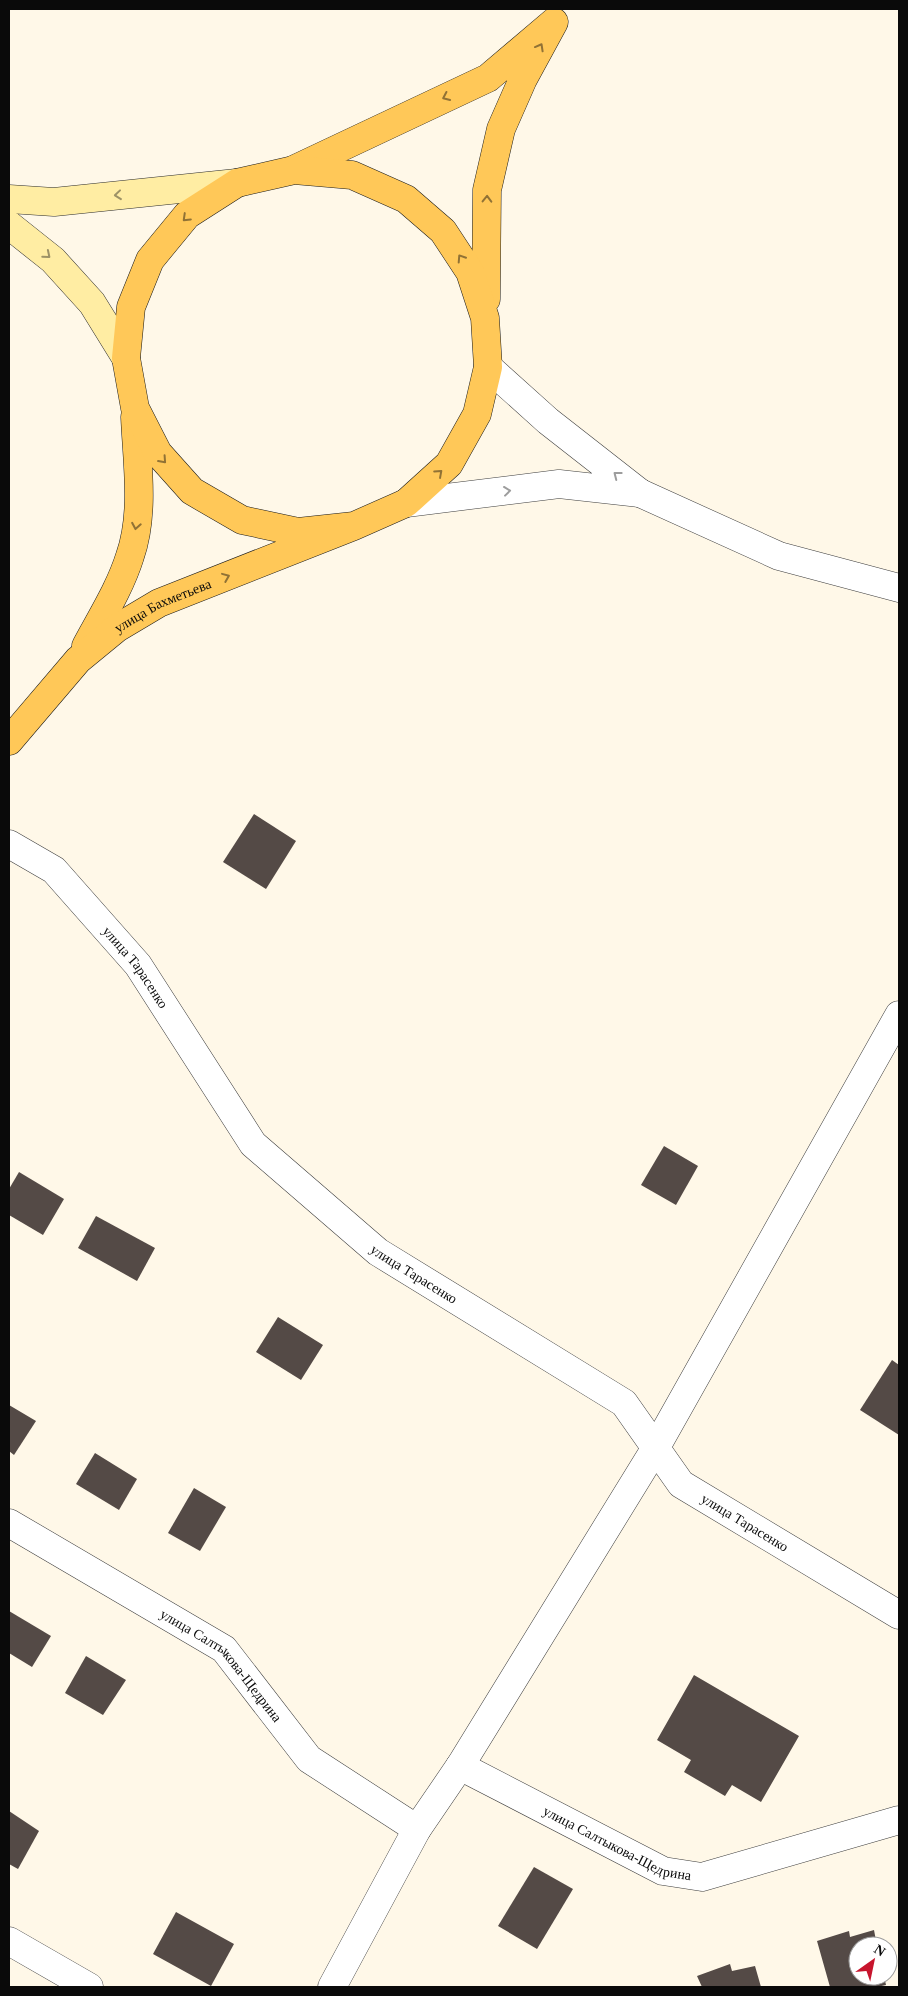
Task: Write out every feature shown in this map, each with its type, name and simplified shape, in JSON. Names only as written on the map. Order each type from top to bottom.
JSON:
[{"type":"main road","points":[[9,199],[54,202],[237,183],[294,170],[488,78],[560,15]]},
{"type":"main road","points":[[486,318],[487,190],[501,129],[522,79],[560,15]]},
{"type":"main road","points":[[294,170],[352,175],[406,199],[443,231],[470,272],[486,318]]},
{"type":"main road","points":[[78,660],[114,597],[131,554],[138,513],[135,408],[126,358],[131,307],[150,260],[187,215],[237,183]]},
{"type":"main road","points":[[9,226],[53,260],[92,303],[126,358]]},
{"type":"main road","name":"улица Бахметьева","points":[[9,741],[78,660],[117,628],[159,603],[354,526],[406,503],[448,464],[477,414],[488,367],[486,318]]},
{"type":"main road","points":[[135,408],[158,454],[192,491],[242,520],[298,532],[354,526]]},
{"type":"street","points":[[488,367],[548,421],[640,493],[779,556],[899,588]]},
{"type":"street","points":[[406,503],[559,484],[640,493]]},
{"type":"street","name":"улица Тарасенко","points":[[9,844],[54,870],[138,964],[253,1144],[378,1252],[624,1403],[681,1484],[899,1615]]},
{"type":"street","points":[[332,1987],[417,1829],[460,1766],[655,1449],[899,1015]]},
{"type":"street","name":"улица Салтыкова-Щедрина","points":[[9,1523],[224,1649],[309,1759],[417,1829]]},
{"type":"street","name":"улица Салтыкова-Щедрина","points":[[460,1766],[663,1871],[702,1877],[899,1820]]},
{"type":"street","points":[[9,1941],[89,1987]]},
{"type":"building","points":[[254,814],[296,841],[266,889],[223,862]]},
{"type":"building","points":[[664,1146],[698,1166],[676,1205],[641,1185]]},
{"type":"building","points":[[19,1172],[64,1199],[43,1235],[9,1215],[9,1189]]},
{"type":"building","points":[[96,1216],[155,1248],[137,1281],[78,1248]]},
{"type":"building","points":[[278,1317],[323,1345],[301,1380],[256,1352]]},
{"type":"building","points":[[892,1360],[899,1365],[899,1435],[860,1410]]},
{"type":"building","points":[[9,1405],[36,1421],[14,1455],[9,1451]]},
{"type":"building","points":[[95,1453],[137,1479],[119,1510],[76,1484]]},
{"type":"building","points":[[194,1488],[226,1507],[200,1551],[168,1533]]},
{"type":"building","points":[[9,1611],[51,1636],[32,1667],[9,1653]]},
{"type":"building","points":[[86,1656],[126,1680],[103,1715],[65,1693]]},
{"type":"building","points":[[694,1675],[799,1736],[761,1802],[732,1785],[725,1796],[684,1772],[691,1760],[657,1740]]},
{"type":"building","points":[[9,1811],[39,1831],[18,1869],[9,1864]]},
{"type":"building","points":[[534,1867],[573,1889],[537,1949],[498,1926]]},
{"type":"building","points":[[176,1912],[234,1944],[211,1986],[153,1954]]},
{"type":"building","points":[[874,1930],[875,1936],[853,1936]]},
{"type":"building","points":[[849,1931],[848,1986],[882,1986],[830,1987],[817,1941]]},
{"type":"building","points":[[730,1964],[732,1971],[755,1966],[761,1987],[702,1987],[697,1976]]}]
